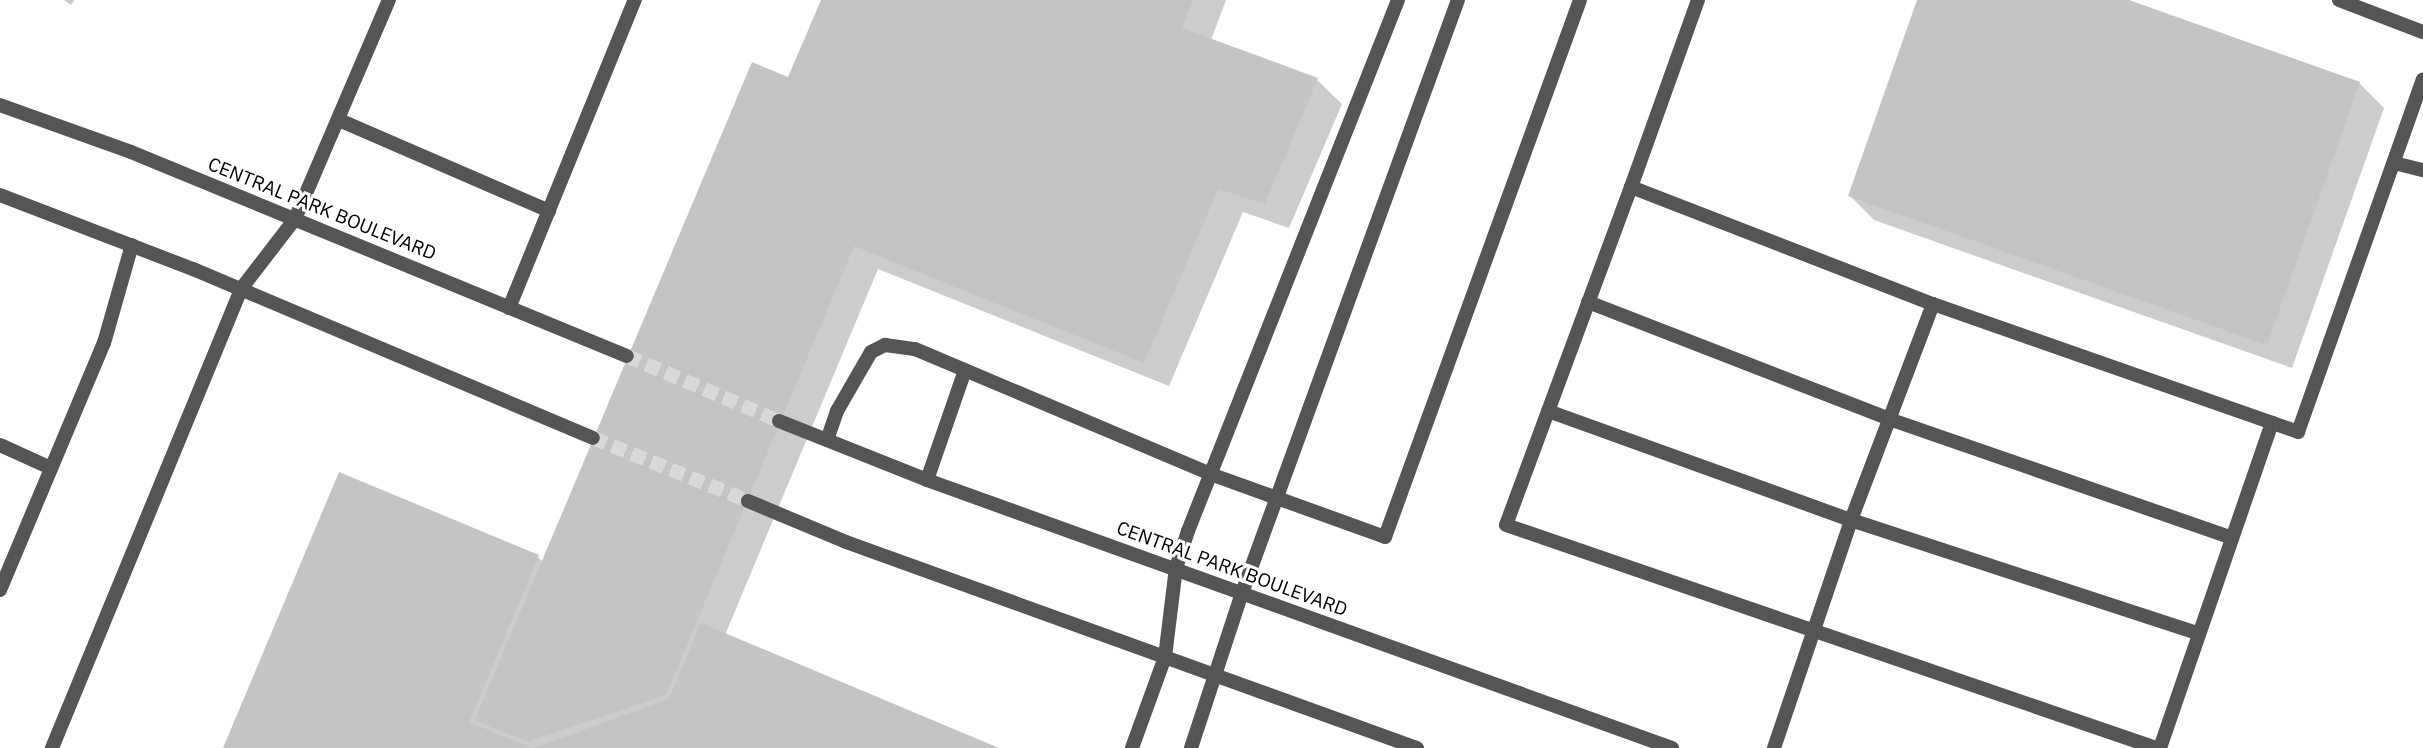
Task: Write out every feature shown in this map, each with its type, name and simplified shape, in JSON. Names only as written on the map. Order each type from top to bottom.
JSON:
[{"type":"street","points":[[52,748],[241,289],[295,219],[389,0]]},
{"type":"street","points":[[509,308],[635,0]]},
{"type":"street","points":[[1132,748],[1165,657],[1176,568],[1398,0]]},
{"type":"street","points":[[1191,748],[1217,676],[1242,593],[1458,0],[1448,0]]},
{"type":"street","points":[[827,440],[837,411],[871,352],[885,345],[915,349],[1213,475],[1385,537],[1580,0]]},
{"type":"street","points":[[1698,0],[1506,526],[2158,748],[2272,423]]},
{"type":"street","points":[[2339,0],[2423,32]]},
{"type":"street","points":[[1631,187],[1933,304],[2298,432],[2423,79]]},
{"type":"street","name":"CENTRAL PARK BOULEVARD","points":[[0,105],[295,219],[626,356]]},
{"type":"street","points":[[339,120],[549,211]]},
{"type":"street","points":[[2394,163],[2423,170]]},
{"type":"street","points":[[0,195],[241,289],[593,438]]},
{"type":"street","points":[[0,590],[5,564],[51,468],[104,343],[132,245]]},
{"type":"street","points":[[1588,302],[1889,419],[2232,538]]},
{"type":"street","points":[[1774,748],[1851,520],[1933,304]]},
{"type":"street","points":[[927,480],[965,370]]},
{"type":"street","points":[[1548,411],[1851,520],[2199,634]]},
{"type":"street","name":"CENTRAL PARK BOULEVARD","points":[[779,421],[927,480],[1672,748]]},
{"type":"street","points":[[0,445],[51,468]]},
{"type":"street","points":[[748,501],[846,542],[1415,747]]},
{"type":"building","points":[[821,0],[1193,0],[1182,28],[1318,78],[1265,204],[1218,189],[1144,363],[854,246],[666,695],[527,742],[475,720],[752,62],[788,77]]},
{"type":"building","points":[[1917,0],[2129,0],[2360,82],[2267,345],[1848,196]]},
{"type":"building","points":[[339,472],[539,555],[469,722],[532,748],[223,748]]},
{"type":"building","points":[[701,623],[999,748],[534,748],[669,699]]},
{"type":"tunnel","points":[[627,356],[779,421]]},
{"type":"tunnel","points":[[593,438],[748,501]]}]
